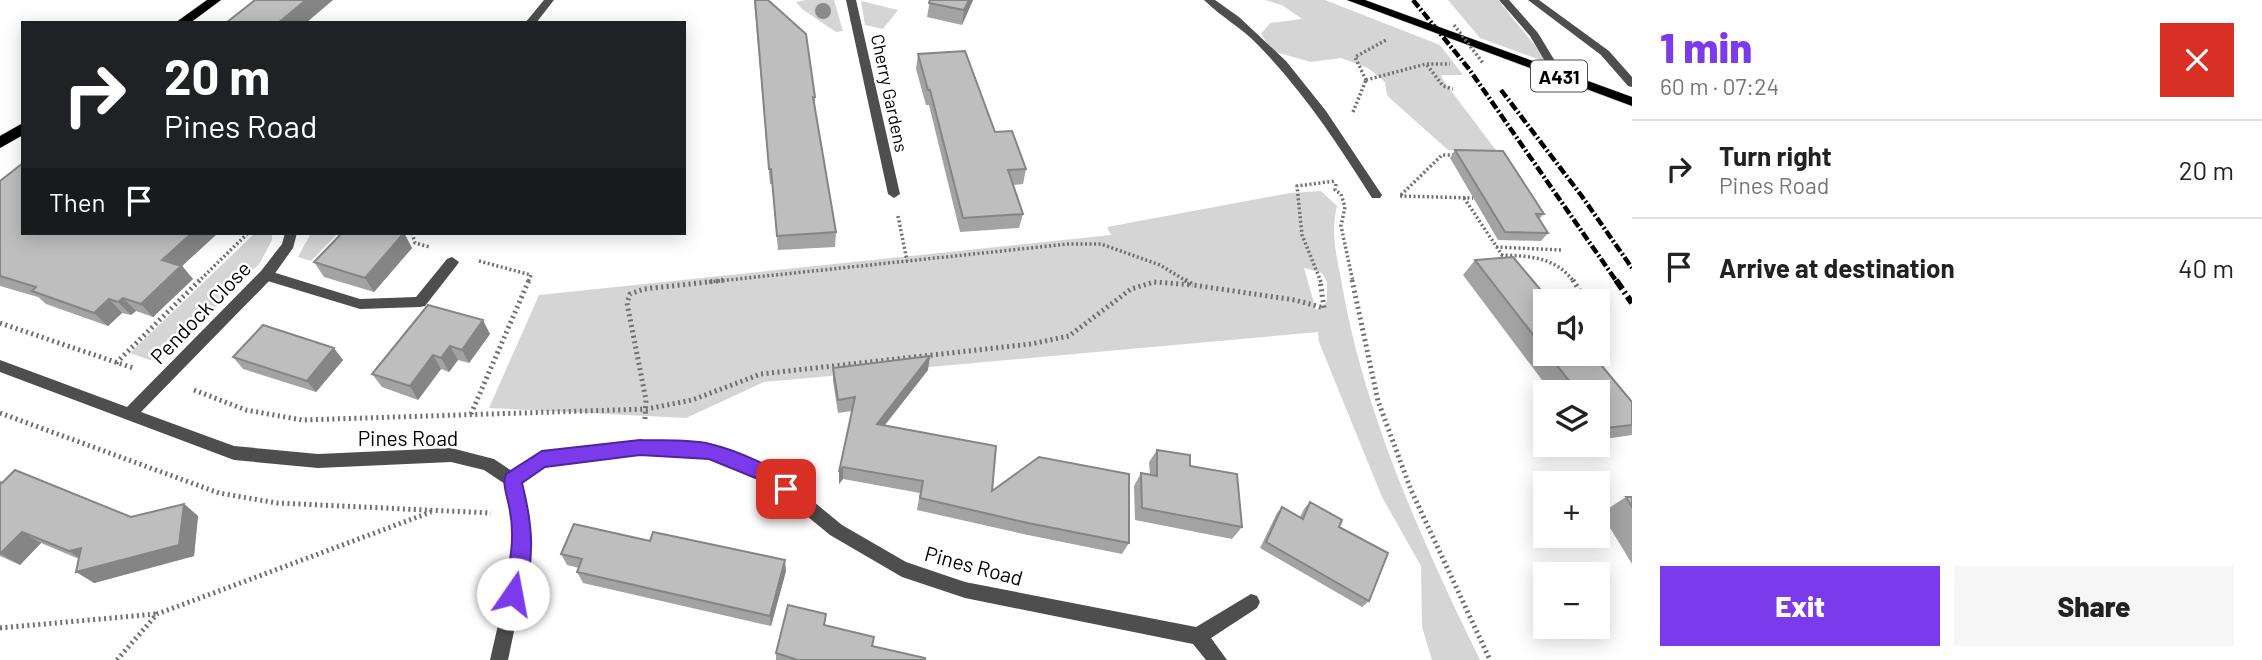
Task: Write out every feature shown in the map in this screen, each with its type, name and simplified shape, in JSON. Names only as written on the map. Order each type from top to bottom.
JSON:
[{"type":"main road","points":[[184,21],[215,0]]},
{"type":"main road","name":"A431","points":[[1353,0],[1632,102]]},
{"type":"main road","points":[[0,143],[21,129]]},
{"type":"street","points":[[532,21],[549,0]]},
{"type":"street","name":"Cherry Gardens","points":[[851,0],[894,194]]},
{"type":"street","points":[[1209,0],[1232,15],[1298,80],[1376,195]]},
{"type":"street","points":[[1504,0],[1534,35],[1559,76]]},
{"type":"street","points":[[1533,0],[1605,53],[1632,84]]},
{"type":"street","name":"Pendock Close","points":[[129,415],[266,275],[288,245],[291,235]]},
{"type":"street","points":[[266,275],[360,304],[420,302],[459,259]]},
{"type":"street","name":"Pines Road","points":[[0,366],[234,453],[318,461],[451,456],[488,464],[512,480],[542,459],[640,447],[710,452],[769,475],[836,530],[902,569],[965,590],[1198,636]]},
{"type":"street","points":[[499,660],[523,550],[520,514],[512,480]]},
{"type":"street","points":[[1218,660],[1198,636],[1251,603]]},
{"type":"path","points":[[1341,141],[1366,80],[1355,57],[1411,23]]},
{"type":"path","points":[[1454,25],[1483,63],[1474,63]]},
{"type":"path","points":[[1366,80],[1426,64],[1452,64]]},
{"type":"path","points":[[1426,64],[1443,86],[1453,89]]},
{"type":"path","points":[[1400,196],[1442,155],[1465,155]]},
{"type":"path","points":[[0,323],[164,378],[246,410],[292,418],[647,408],[692,400],[761,374],[1031,344],[1069,336],[1131,289],[1154,282],[1295,300],[1324,308],[1326,291],[1307,253],[1297,210],[1297,186],[1336,180],[1335,191],[1341,194],[1345,206],[1341,226],[1378,401],[1411,490],[1490,660]]},
{"type":"path","points":[[894,194],[907,261]]},
{"type":"path","points":[[1376,195],[1473,198]]},
{"type":"path","points":[[1464,198],[1510,266]]},
{"type":"path","points":[[116,363],[246,235]]},
{"type":"path","points":[[413,235],[415,243],[440,250]]},
{"type":"path","points":[[640,447],[647,408],[627,303],[630,294],[644,289],[1068,244],[1101,244],[1160,265],[1193,285]]},
{"type":"path","points":[[1495,247],[1561,250]]},
{"type":"path","points":[[1501,255],[1531,256],[1560,264],[1580,289]]},
{"type":"path","points":[[459,259],[531,275],[471,414]]},
{"type":"path","points":[[0,628],[157,614],[435,510]]},
{"type":"path","points":[[117,660],[157,614]]},
{"type":"shaded area","points":[[834,0],[843,31],[836,32],[796,2]]},
{"type":"shaded area","points":[[1265,0],[1325,0],[1440,45],[1463,75],[1441,75],[1443,80],[1498,153],[1448,150],[1387,95],[1385,82],[1368,68],[1341,58],[1311,62],[1272,51],[1261,34],[1270,23],[1302,19],[1282,5]]},
{"type":"shaded area","points":[[1448,0],[1498,0],[1549,63],[1480,38]]},
{"type":"shaded area","points":[[861,1],[898,10],[883,29],[865,25]]},
{"type":"shaded area","points":[[1321,191],[1337,206],[1334,226],[1336,255],[1352,334],[1380,430],[1437,570],[1480,660],[1432,660],[1422,627],[1421,566],[1382,497],[1319,342],[1318,332],[764,382],[686,418],[489,408],[539,295],[1111,235],[1107,227],[1290,193]],"holes":[[[1304,268],[1322,273],[1327,282],[1327,302],[1316,310]]]},
{"type":"shaded area","points":[[253,235],[272,235],[260,263],[184,339],[150,360],[130,353]]},
{"type":"shaded area","points":[[310,235],[336,235],[311,261],[298,257]]},
{"type":"building","points":[[255,0],[306,0],[280,21],[229,21]]},
{"type":"building","points":[[755,0],[768,0],[806,34],[813,97],[836,232],[777,236]]},
{"type":"building","points":[[930,0],[969,0],[964,10],[929,3]]},
{"type":"building","points":[[965,51],[995,132],[1012,131],[1026,169],[1008,170],[1023,214],[963,218],[918,54]]},
{"type":"building","points":[[1455,150],[1503,151],[1544,214],[1536,214],[1548,233],[1505,232]]},
{"type":"building","points":[[21,165],[21,235],[190,235],[162,260],[181,266],[141,304],[123,298],[118,302],[109,299],[94,313],[32,291],[36,287],[0,276],[0,181]]},
{"type":"building","points":[[340,235],[402,235],[365,278],[314,262]]},
{"type":"building","points":[[1513,257],[1540,289],[1533,289],[1533,335],[1475,260]]},
{"type":"building","points":[[428,305],[483,320],[462,350],[450,346],[441,358],[433,355],[410,386],[372,374]]},
{"type":"building","points":[[263,325],[334,348],[307,381],[233,357]]},
{"type":"building","points":[[930,356],[877,424],[996,446],[992,491],[1039,457],[1129,474],[1129,543],[920,498],[923,481],[843,467],[839,472],[855,397],[838,400],[833,368]]},
{"type":"building","points":[[1557,366],[1602,366],[1632,402],[1632,425],[1610,428],[1610,380],[1569,380]]},
{"type":"building","points":[[1157,450],[1190,455],[1190,466],[1237,474],[1242,527],[1142,508],[1141,473],[1157,476]]},
{"type":"building","points":[[15,470],[131,517],[184,504],[179,545],[76,572],[81,548],[69,551],[22,532],[0,554],[0,482]]},
{"type":"building","points":[[1310,502],[1342,520],[1339,527],[1388,553],[1369,601],[1266,542],[1282,507],[1303,519]]},
{"type":"building","points":[[574,524],[650,541],[653,532],[785,560],[770,616],[577,572],[582,559],[561,554]]},
{"type":"building","points":[[788,605],[826,614],[824,625],[874,637],[872,646],[925,660],[794,660],[776,653]]},
{"type":"railway","points":[[1413,0],[1469,69],[1617,282]]},
{"type":"railway","points":[[1501,90],[1581,195],[1632,268]]},
{"type":"railway","points":[[1616,280],[1632,303]]},
{"type":"route","points":[[513,594],[523,550],[520,514],[512,480],[542,459],[640,447],[710,452],[769,475],[786,489]]}]
